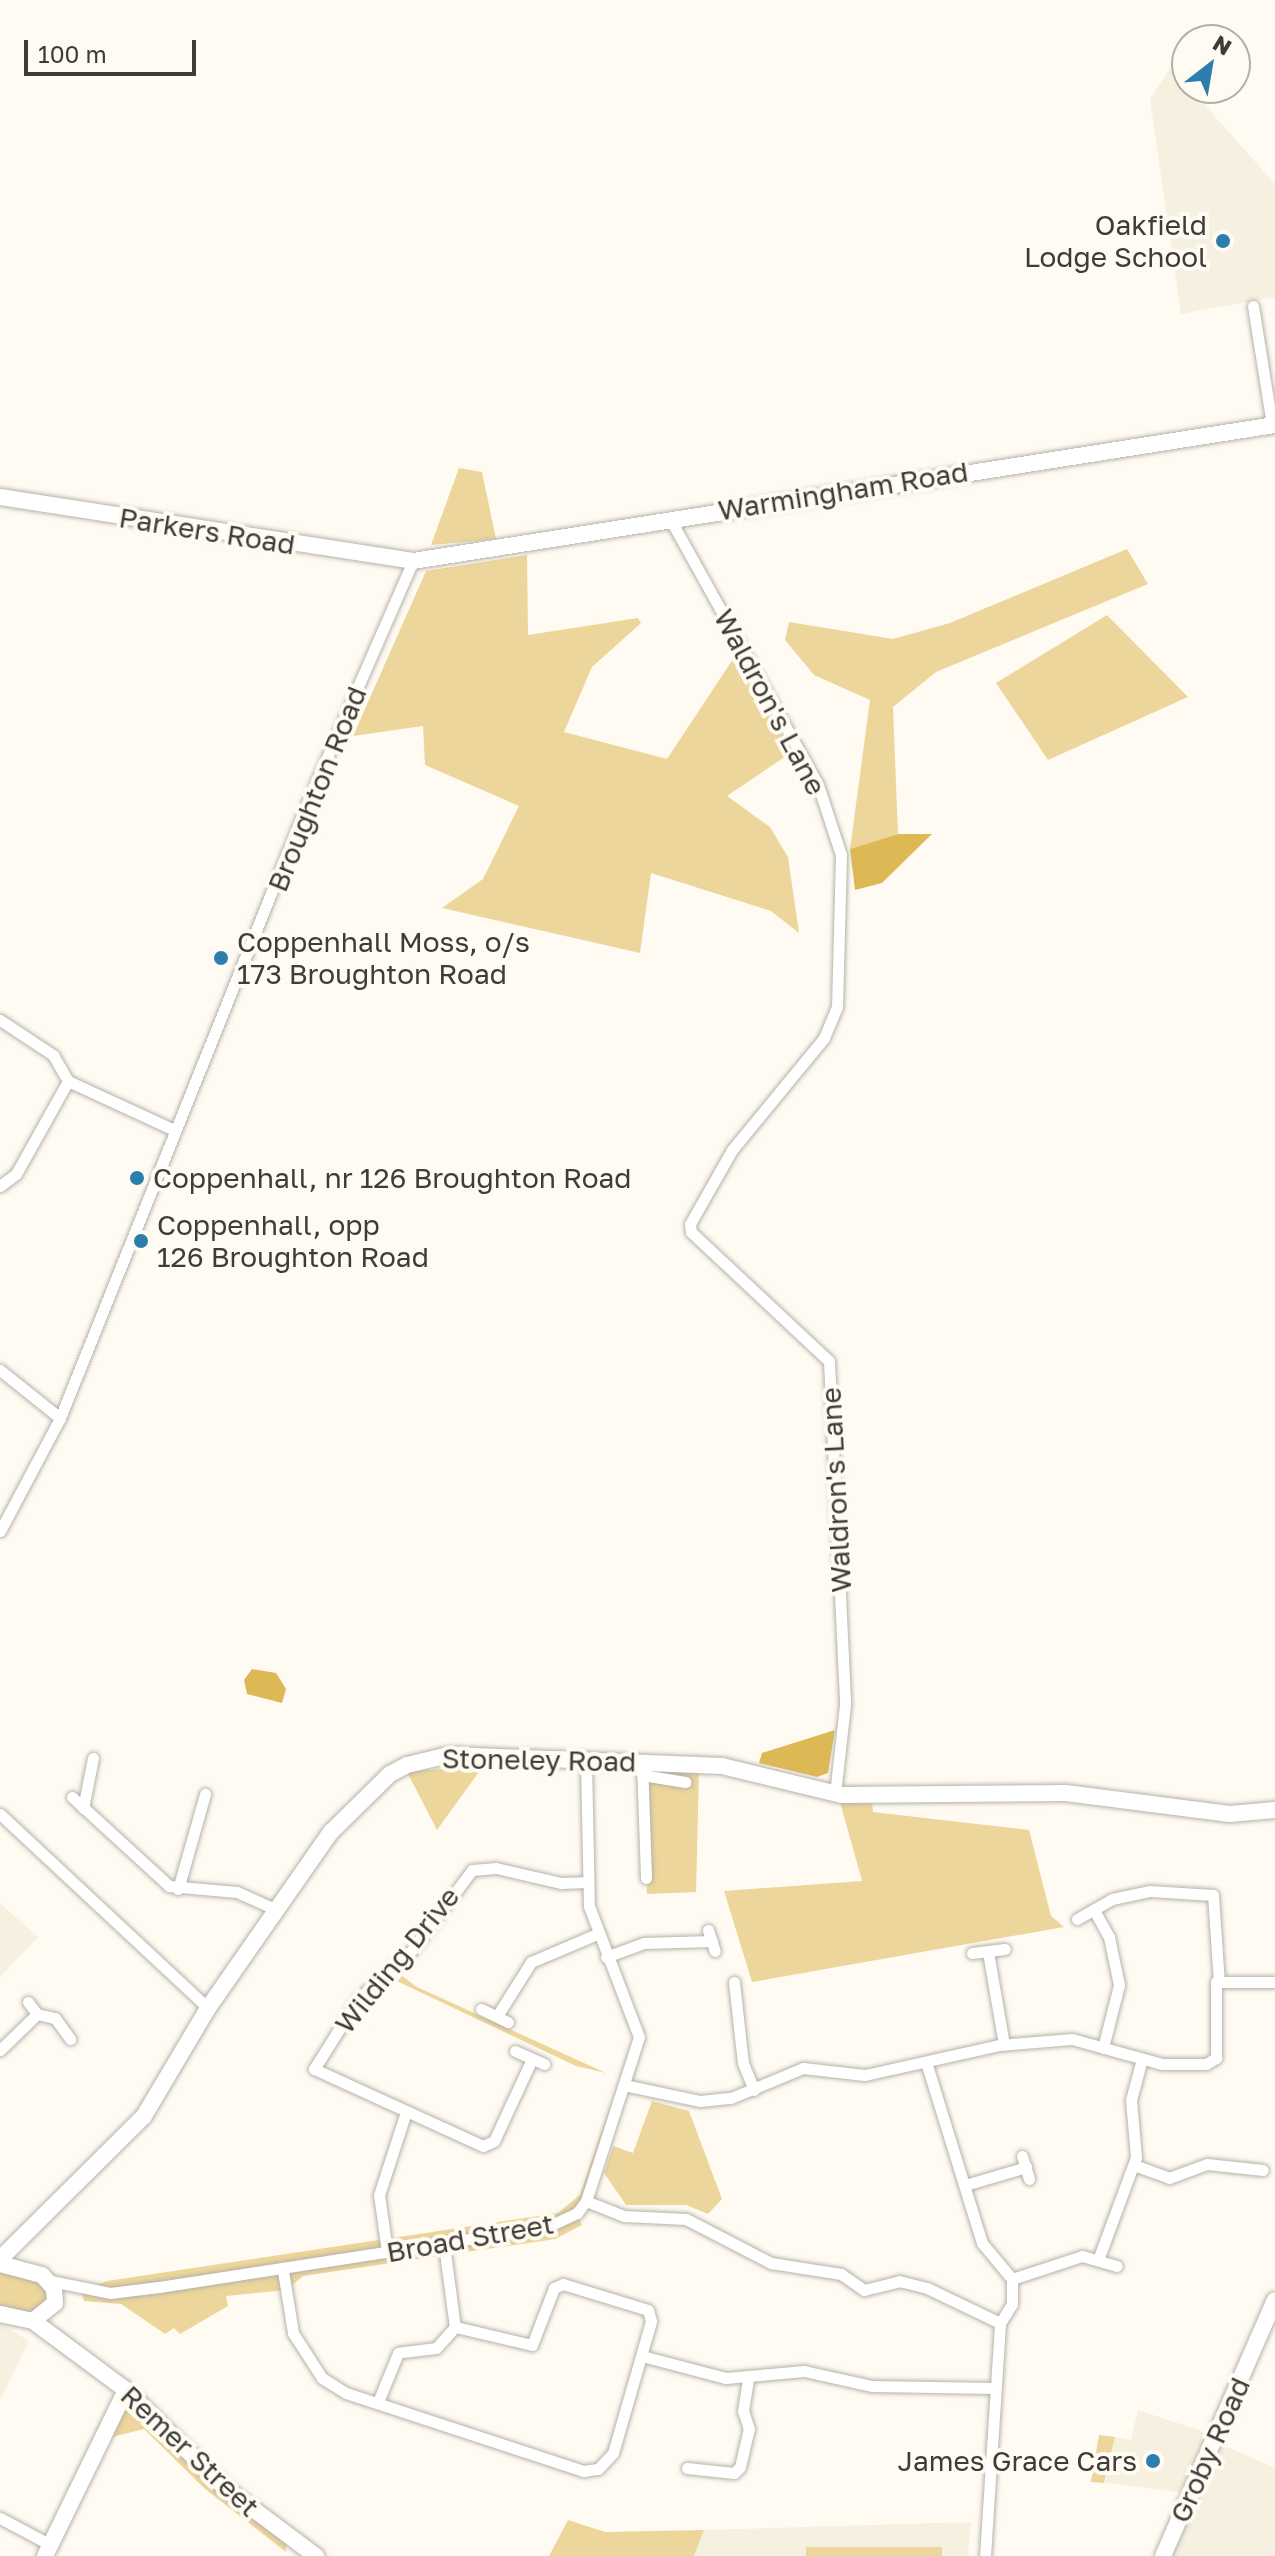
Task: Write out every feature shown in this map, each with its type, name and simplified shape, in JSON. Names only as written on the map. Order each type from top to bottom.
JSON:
[{"type":"street","name":"Warmingham Road","points":[[413,561],[1274,425],[1253,306]]},
{"type":"street","name":"Parkers Road","points":[[0,497],[413,561]]},
{"type":"street","name":"Waldron's Lane","points":[[670,519],[818,785],[841,855],[837,1007],[824,1038],[732,1150],[690,1224],[691,1232],[829,1361],[845,1705],[835,1794]]},
{"type":"street","name":"Broughton Road","points":[[0,1531],[60,1418],[174,1130],[413,561]]},
{"type":"street","points":[[0,1020],[53,1055],[68,1081],[174,1130]]},
{"type":"street","points":[[0,1186],[16,1174],[68,1081]]},
{"type":"street","points":[[0,1370],[60,1418]]},
{"type":"street","name":"Stoneley Road","points":[[0,2262],[144,2116],[208,2008],[331,1832],[390,1774],[407,1765],[449,1755],[586,1761],[642,1769],[754,1770],[835,1794],[1066,1793],[1230,1814],[1275,1810]]},
{"type":"street","points":[[83,1808],[93,1758]]},
{"type":"street","name":"Broad Street","points":[[51,2281],[81,2290],[110,2293],[283,2271],[564,2223],[586,2201],[639,2037],[597,1934],[586,1882],[586,1761]]},
{"type":"street","points":[[646,1878],[642,1769],[685,1782]]},
{"type":"street","points":[[178,1889],[205,1794]]},
{"type":"street","points":[[72,1797],[178,1889],[237,1892],[275,1909]]},
{"type":"street","points":[[0,1814],[208,2008]]},
{"type":"street","name":"Wilding Drive","points":[[406,2112],[314,2069],[358,1999],[412,1950],[472,1870],[496,1868],[561,1883],[586,1882]]},
{"type":"street","points":[[624,2085],[700,2101],[754,2090],[803,2068],[865,2075],[1004,2045],[1072,2039],[1142,2059],[1206,2064],[1216,2058],[1219,1982],[1213,1895],[1150,1891],[1077,1919]]},
{"type":"street","points":[[1094,1910],[1109,1937],[1119,1985],[1103,2048]]},
{"type":"street","points":[[481,2009],[503,2019],[531,1962],[597,1934]]},
{"type":"street","points":[[606,1957],[644,1943],[712,1941]]},
{"type":"street","points":[[972,1953],[1005,1949]]},
{"type":"street","points":[[988,1952],[1004,2045]]},
{"type":"street","points":[[1219,1982],[1275,1982]]},
{"type":"street","points":[[749,1991],[735,1988],[743,2063],[754,2090]]},
{"type":"street","points":[[28,2002],[37,2014],[55,2018],[70,2039]]},
{"type":"street","points":[[0,2050],[37,2014]]},
{"type":"street","points":[[515,2051],[544,2064]]},
{"type":"street","points":[[387,2251],[379,2195],[406,2112],[490,2145],[532,2059]]},
{"type":"street","points":[[1098,2260],[1134,2165],[1131,2100],[1142,2059]]},
{"type":"street","points":[[926,2062],[982,2243],[1012,2279],[1012,2304],[1000,2323],[985,2556]]},
{"type":"street","points":[[1134,2165],[1169,2178],[1207,2164],[1263,2170]]},
{"type":"street","points":[[965,2185],[1026,2168]]},
{"type":"street","points":[[586,2201],[624,2216],[686,2219],[759,2259],[841,2274],[864,2290],[899,2281],[927,2288],[1000,2323]]},
{"type":"street","points":[[27,2235],[24,2252],[32,2270]]},
{"type":"street","points":[[378,2402],[398,2353],[436,2348],[455,2327],[444,2245]]},
{"type":"street","points":[[1012,2279],[1058,2259],[1098,2260],[1117,2266]]},
{"type":"street","points":[[0,2262],[32,2270],[51,2281],[65,2343]]},
{"type":"street","points":[[283,2271],[303,2356],[334,2385],[583,2471],[598,2469],[613,2453],[642,2356],[648,2310],[563,2284],[554,2288],[532,2345],[455,2327]]},
{"type":"street","name":"Broad Street","points":[[54,2305],[81,2290]]},
{"type":"street","name":"Groby Road","points":[[1163,2556],[1275,2300]]},
{"type":"street","points":[[0,2314],[33,2321],[54,2305]]},
{"type":"street","name":"Remer Street","points":[[33,2321],[126,2390],[225,2488],[316,2556]]},
{"type":"street","points":[[642,2356],[748,2380],[804,2371],[872,2386],[995,2388]]},
{"type":"street","points":[[687,2468],[734,2473],[740,2467],[749,2429],[743,2411],[748,2380]]},
{"type":"street","points":[[0,2518],[47,2550],[126,2390]]},
{"type":"shaded area","name":"Oakfield Lodge School","points":[[1171,67],[1171,104],[1204,104],[1275,184],[1275,297],[1181,314],[1150,99]]},
{"type":"shaded area","points":[[459,468],[482,472],[496,539],[431,545]]},
{"type":"shaded area","points":[[1127,549],[1148,584],[936,672],[893,707],[898,834],[850,849],[870,700],[814,675],[785,640],[789,622],[893,639],[950,623]]},
{"type":"shaded area","points":[[527,555],[528,635],[638,618],[641,623],[592,667],[564,732],[667,759],[735,656],[792,752],[727,796],[770,827],[788,857],[799,933],[771,911],[651,873],[640,953],[442,908],[483,879],[519,806],[425,765],[423,726],[353,736],[426,571]]},
{"type":"shaded area","points":[[1107,615],[1188,697],[1048,760],[996,683]]},
{"type":"shaded area","points":[[898,834],[932,834],[882,883],[855,890],[850,849]]},
{"type":"shaded area","points":[[252,1669],[276,1673],[286,1689],[282,1703],[247,1694],[244,1680]]},
{"type":"shaded area","points":[[835,1730],[828,1773],[817,1777],[759,1763],[762,1753]]},
{"type":"shaded area","points":[[642,1762],[699,1770],[696,1892],[647,1894]]},
{"type":"shaded area","points":[[484,1765],[437,1830],[407,1772]]},
{"type":"shaded area","points":[[840,1802],[872,1802],[873,1812],[1029,1830],[1051,1916],[1064,1927],[752,1982],[724,1891],[862,1881]]},
{"type":"shaded area","points":[[0,1903],[38,1937],[0,1977]]},
{"type":"shaded area","points":[[393,1969],[417,1987],[606,2073],[576,2066],[384,1975]]},
{"type":"shaded area","points":[[615,2092],[577,2213],[582,2225],[555,2239],[303,2276],[286,2290],[226,2296],[228,2306],[180,2334],[174,2328],[165,2334],[121,2304],[84,2301],[81,2290],[107,2281],[558,2213],[580,2195]]},
{"type":"shaded area","points":[[652,2101],[689,2111],[722,2199],[708,2214],[686,2205],[626,2205],[604,2173],[613,2146],[633,2153]]},
{"type":"shaded area","points":[[0,2264],[51,2281],[46,2315],[0,2314]]},
{"type":"shaded area","points":[[0,2323],[29,2341],[0,2400]]},
{"type":"shaded area","points":[[126,2390],[286,2537],[286,2552],[204,2488],[144,2429],[112,2437]]},
{"type":"shaded area","name":"James Grace Cars","points":[[1138,2410],[1211,2434],[1179,2492],[1105,2483],[1115,2437],[1131,2440]]},
{"type":"shaded area","points":[[1099,2435],[1115,2437],[1104,2483],[1091,2482]]},
{"type":"shaded area","points":[[1223,2445],[1275,2468],[1275,2556],[1172,2556]]},
{"type":"shaded area","points":[[568,2520],[605,2532],[704,2530],[694,2556],[549,2556]]},
{"type":"shaded area","points":[[971,2522],[968,2556],[694,2556],[704,2530]]},
{"type":"shaded area","points":[[806,2547],[942,2547],[942,2556],[806,2556]]},
{"type":"place","name":"Oakfield Lodge School","points":[[1223,241]]},
{"type":"place","name":"Coppenhall Moss, o/s 173 Broughton Road","points":[[221,958]]},
{"type":"place","name":"Coppenhall, nr 126 Broughton Road","points":[[137,1178]]},
{"type":"place","name":"Coppenhall, opp 126 Broughton Road","points":[[141,1241]]},
{"type":"place","name":"James Grace Cars","points":[[1153,2461]]}]
